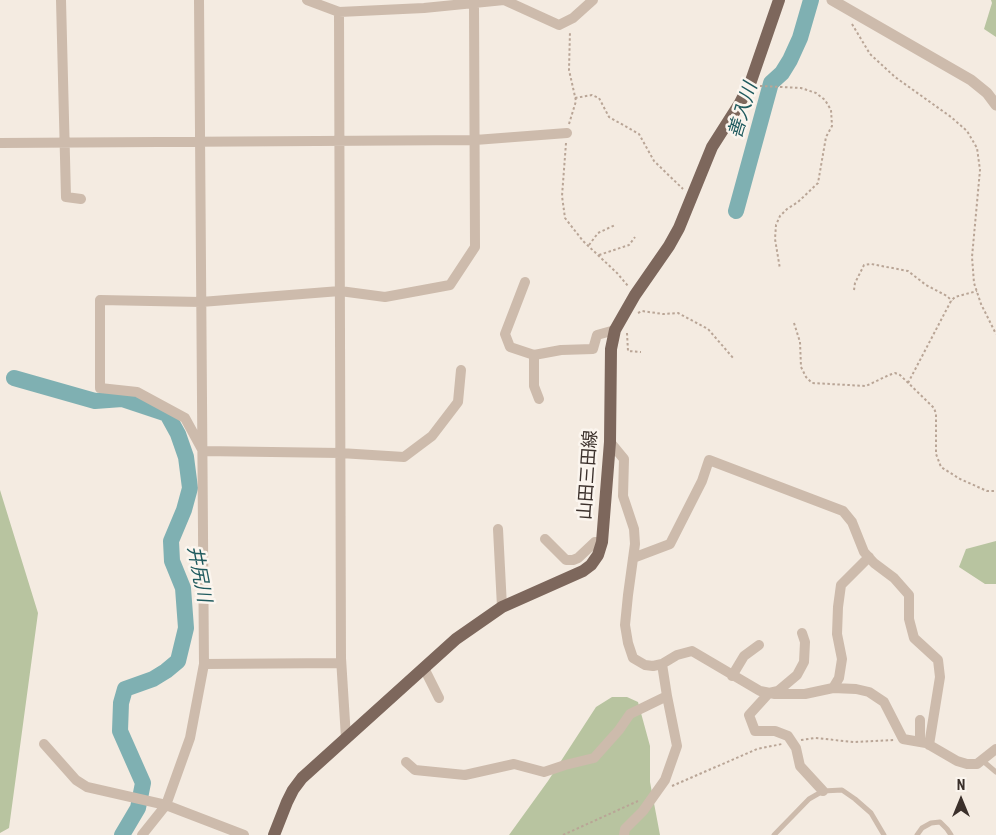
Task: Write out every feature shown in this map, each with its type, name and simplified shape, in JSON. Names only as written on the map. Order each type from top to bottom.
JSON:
[{"type":"main road","name":"山田三田線","points":[[274,835],[293,790],[311,770],[463,634],[502,607],[584,571],[598,555],[602,542],[610,442],[611,349],[615,330],[635,295],[669,246],[679,228],[712,147],[740,103],[751,81],[779,0]]},
{"type":"street","points":[[61,0],[66,197],[81,199]]},
{"type":"street","points":[[142,835],[166,805],[190,738],[204,664],[200,0]]},
{"type":"street","points":[[307,0],[339,12],[424,8],[504,0],[559,25],[574,18],[593,0]]},
{"type":"street","points":[[832,0],[971,80],[987,93],[996,105]]},
{"type":"street","points":[[203,451],[186,418],[137,392],[100,388],[100,300],[201,302],[340,291],[385,297],[450,285],[475,247],[474,3]]},
{"type":"street","points":[[339,12],[341,663],[346,738]]},
{"type":"street","points":[[0,142],[475,140],[567,133]]},
{"type":"street","points":[[525,282],[506,334],[510,347],[534,355],[561,350],[593,349],[597,335],[615,330]]},
{"type":"street","points":[[534,355],[534,386],[539,399]]},
{"type":"street","points":[[203,451],[340,453],[404,457],[432,436],[458,402],[461,370]]},
{"type":"street","points":[[610,442],[624,459],[623,496],[634,529],[635,544],[625,625],[633,658],[645,665],[653,666],[662,664],[677,655],[692,651],[760,691],[805,694],[833,688],[869,692],[884,702],[903,739],[924,743],[962,763],[978,764],[996,749]]},
{"type":"street","points":[[633,558],[670,544],[702,481],[709,460],[843,511],[852,522],[864,552],[894,578],[909,595],[909,619],[914,638],[938,660],[940,677],[924,743]]},
{"type":"street","points":[[498,529],[502,607]]},
{"type":"street","points":[[545,539],[566,560],[578,558],[595,542],[602,542]]},
{"type":"street","points":[[833,688],[840,678],[842,659],[837,634],[838,607],[842,585],[869,557]]},
{"type":"street","points":[[802,633],[805,642],[804,662],[797,675],[778,691],[769,693],[749,715],[756,731],[776,731],[788,736],[796,748],[800,766],[823,791]]},
{"type":"street","points":[[732,676],[744,656],[759,645]]},
{"type":"street","points":[[204,664],[341,663]]},
{"type":"street","points":[[624,835],[625,828],[643,811],[665,780],[678,746],[662,664]]},
{"type":"street","points":[[424,668],[439,698]]},
{"type":"street","points":[[406,762],[415,770],[465,774],[514,764],[544,772],[594,758],[619,730],[630,714],[667,696]]},
{"type":"street","points":[[920,720],[924,743]]},
{"type":"street","points":[[44,744],[76,780],[88,787],[166,805],[244,835]]},
{"type":"lane","points":[[983,761],[996,772]]},
{"type":"lane","points":[[774,835],[809,799],[823,791],[842,790],[871,813],[884,835]]},
{"type":"lane","points":[[917,835],[922,828],[931,823],[940,822],[951,835]]},
{"type":"path","points":[[852,10],[849,16],[870,54],[895,77],[951,117],[967,131],[977,148],[980,170],[972,257],[974,283],[981,304],[996,334]]},
{"type":"path","points":[[751,81],[761,87],[801,88],[816,93],[826,100],[831,110],[832,126],[826,137],[818,183],[798,202],[787,209],[780,216],[776,225],[775,239],[780,269]]},
{"type":"path","points":[[575,98],[592,95],[599,98],[609,118],[639,134],[654,161],[692,196]]},
{"type":"path","points":[[589,246],[598,233],[615,224]]},
{"type":"path","points":[[599,255],[629,245],[635,236]]},
{"type":"path","points":[[854,290],[855,283],[864,265],[871,264],[908,271],[926,285],[952,300]]},
{"type":"path","points":[[908,383],[952,300],[977,291]]},
{"type":"path","points":[[636,313],[642,311],[663,314],[678,313],[708,329],[734,359]]},
{"type":"path","points":[[794,323],[800,342],[801,367],[806,377],[812,382],[866,386],[896,373],[900,375],[934,408],[936,414],[936,454],[941,467],[960,479],[988,491],[996,491]]},
{"type":"path","points":[[796,742],[815,738],[854,742],[903,739]]},
{"type":"path","points":[[670,787],[757,749],[786,744]]},
{"type":"path","points":[[563,835],[644,799]]},
{"type":"green space","points":[[991,0],[996,0],[996,37],[984,29],[992,3]]},
{"type":"green space","points":[[0,490],[38,613],[9,828],[0,833]]},
{"type":"green space","points":[[996,541],[996,584],[985,584],[959,567],[966,549]]},
{"type":"green space","points":[[612,697],[627,697],[638,702],[650,746],[650,782],[660,835],[509,835],[548,781],[596,707]]},
{"type":"waterway","name":"善入川","points":[[736,211],[771,83],[782,73],[790,60],[800,38],[811,0]]},
{"type":"waterway","name":"井尻川","points":[[14,378],[95,401],[122,399],[167,414],[178,434],[186,457],[190,488],[184,510],[171,541],[172,561],[183,588],[186,628],[178,661],[153,679],[125,689],[121,703],[120,731],[143,783],[138,808],[122,835]]}]
